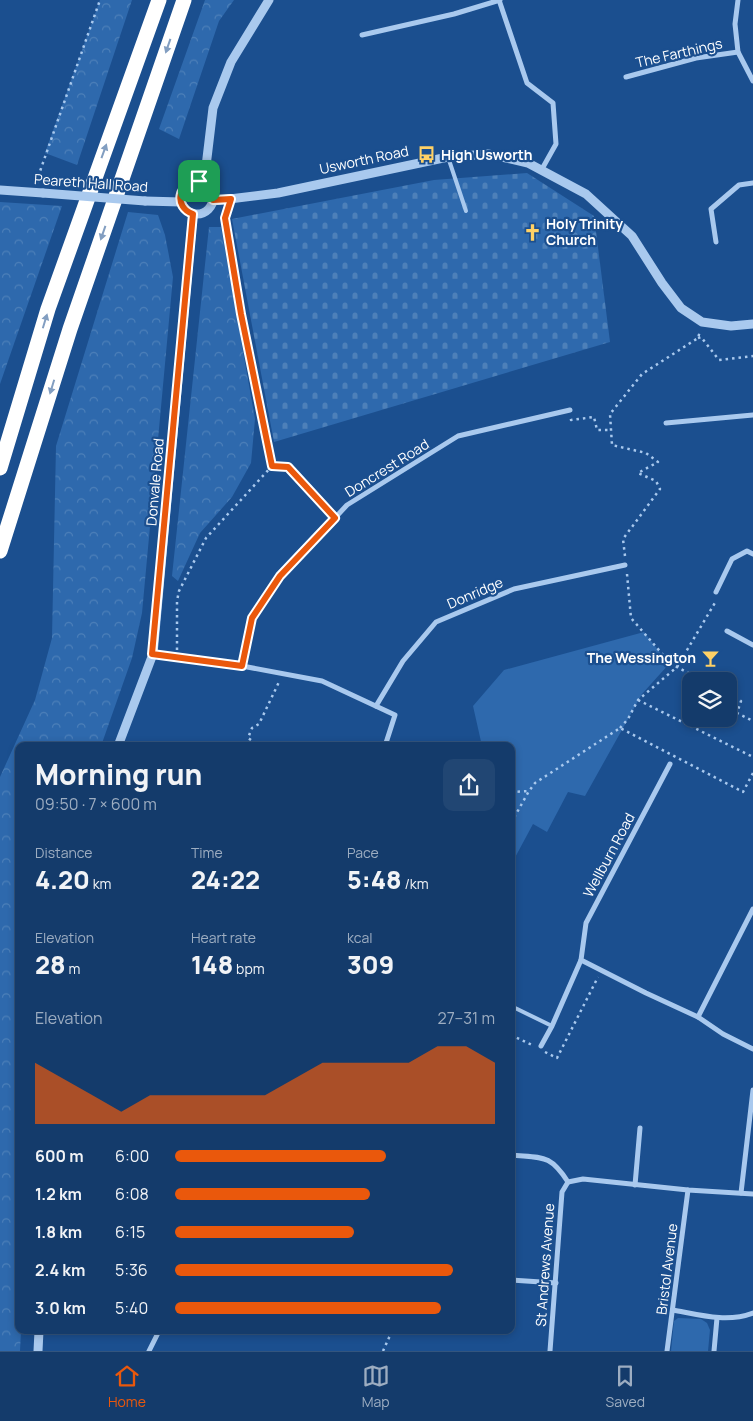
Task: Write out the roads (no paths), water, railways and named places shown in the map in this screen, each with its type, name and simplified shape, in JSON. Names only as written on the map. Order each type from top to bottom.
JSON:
[{"type":"highway","points":[[0,468],[48,309],[158,0]]},
{"type":"highway","points":[[0,552],[70,329],[184,0]]},
{"type":"street","points":[[204,183],[213,108],[231,62],[269,0]]},
{"type":"street","points":[[362,35],[454,14],[500,0],[527,83],[553,103],[556,144],[542,169]]},
{"type":"street","name":"The Farthings","points":[[738,0],[734,24],[738,52],[753,81]]},
{"type":"street","name":"The Farthings","points":[[626,77],[696,58],[738,52]]},
{"type":"street","name":"Usworth Road","points":[[213,200],[278,193],[448,157],[488,154],[528,162],[586,194],[632,236],[662,283],[681,308],[702,322],[731,326],[753,324]]},
{"type":"street","points":[[199,181],[204,183],[210,188],[213,200],[208,210],[193,214],[185,209],[180,202],[181,191],[188,183],[199,181]]},
{"type":"street","points":[[716,242],[710,209],[739,185],[753,183]]},
{"type":"street","name":"Peareth Hall Road","points":[[0,190],[180,202]]},
{"type":"street","name":"Donvale Road","points":[[119,742],[152,654],[193,214]]},
{"type":"street","name":"Doncrest Road","points":[[242,666],[252,618],[280,576],[348,505],[458,436],[570,410]]},
{"type":"street","points":[[666,423],[753,415]]},
{"type":"street","points":[[716,592],[732,559],[747,551],[753,554]]},
{"type":"street","name":"Donridge","points":[[376,706],[403,661],[436,622],[514,589],[626,565]]},
{"type":"street","points":[[727,632],[753,645]]},
{"type":"street","points":[[152,654],[242,666],[322,681],[395,715],[386,742]]},
{"type":"street","name":"Wellburn Road","points":[[541,1048],[581,960],[586,924],[670,764]]},
{"type":"street","points":[[698,1018],[753,909]]},
{"type":"street","points":[[581,960],[698,1018],[723,1034],[753,1048]]},
{"type":"street","points":[[741,1193],[753,1090]]},
{"type":"street","points":[[635,1185],[640,1128]]},
{"type":"street","points":[[515,1155],[546,1158],[557,1166],[568,1182],[583,1179],[688,1190],[753,1194]]},
{"type":"street","name":"St Andrews Avenue","points":[[550,1351],[562,1192],[568,1182]]},
{"type":"street","name":"Bristol Avenue","points":[[668,1351],[688,1190]]},
{"type":"street","points":[[515,1280],[556,1283]]},
{"type":"street","points":[[673,1310],[717,1318],[741,1318],[753,1313]]},
{"type":"street","points":[[714,1351],[717,1318]]},
{"type":"street","points":[[38,1351],[39,1334]]},
{"type":"street","points":[[148,1351],[156,1334]]},
{"type":"lane","points":[[448,157],[466,210]]},
{"type":"lane","points":[[515,1008],[552,1026]]},
{"type":"place","name":"High Usworth","points":[[427,155]]},
{"type":"place","name":"Holy Trinity Church","points":[[532,232]]},
{"type":"place","name":"The Wessington","points":[[710,658]]}]
